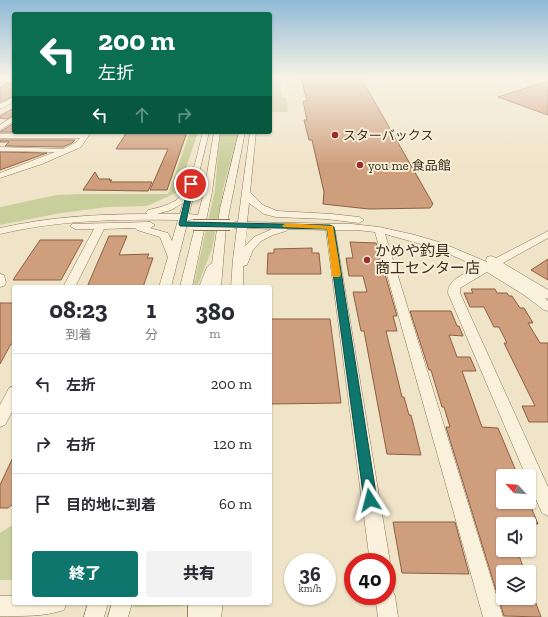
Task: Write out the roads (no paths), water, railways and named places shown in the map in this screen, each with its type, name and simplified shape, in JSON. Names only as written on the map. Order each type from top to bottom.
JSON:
[{"type":"street","points":[[0,121],[12,120]]},
{"type":"street","points":[[0,128],[12,121]]},
{"type":"street","points":[[0,136],[87,134]]},
{"type":"street","points":[[0,176],[40,162],[78,145],[87,134]]},
{"type":"street","points":[[165,285],[205,134]]},
{"type":"street","points":[[186,285],[208,192],[216,134]]},
{"type":"street","points":[[215,285],[217,253],[227,192],[242,134]]},
{"type":"street","points":[[237,285],[253,134]]},
{"type":"street","points":[[0,149],[64,151]]},
{"type":"street","points":[[0,157],[6,155],[12,149]]},
{"type":"street","points":[[0,238],[45,229],[102,221],[167,208],[188,192],[191,184]]},
{"type":"street","points":[[246,192],[253,204],[267,211],[286,215],[317,216],[333,222],[378,230],[434,244],[492,265],[548,306]]},
{"type":"street","points":[[102,221],[147,229],[164,235],[170,247],[172,256]]},
{"type":"street","points":[[70,285],[102,221]]},
{"type":"street","points":[[121,225],[183,221]]},
{"type":"street","points":[[243,221],[310,226]]},
{"type":"street","points":[[0,231],[44,222],[372,222],[408,229],[453,243],[548,295]]},
{"type":"street","points":[[241,285],[244,256],[254,241],[264,235],[278,230],[333,222]]},
{"type":"street","points":[[333,222],[379,553]]},
{"type":"street","points":[[378,230],[493,617]]},
{"type":"street","points":[[548,234],[456,284],[454,288],[454,293],[548,507]]},
{"type":"street","points":[[206,285],[217,253]]},
{"type":"street","points":[[0,278],[0,283]]},
{"type":"street","points":[[0,420],[12,397]]},
{"type":"street","points":[[0,606],[44,605]]},
{"type":"street","points":[[94,617],[97,605]]},
{"type":"street","points":[[118,617],[121,605]]},
{"type":"street","points":[[198,605],[198,617]]},
{"type":"street","points":[[211,617],[213,605]]},
{"type":"street","points":[[386,605],[388,617]]},
{"type":"place","name":"スターバックス","points":[[335,135]]},
{"type":"place","name":"you me 食品館","points":[[360,165]]},
{"type":"place","name":"かめや釣具 商工センター店","points":[[367,260]]}]
